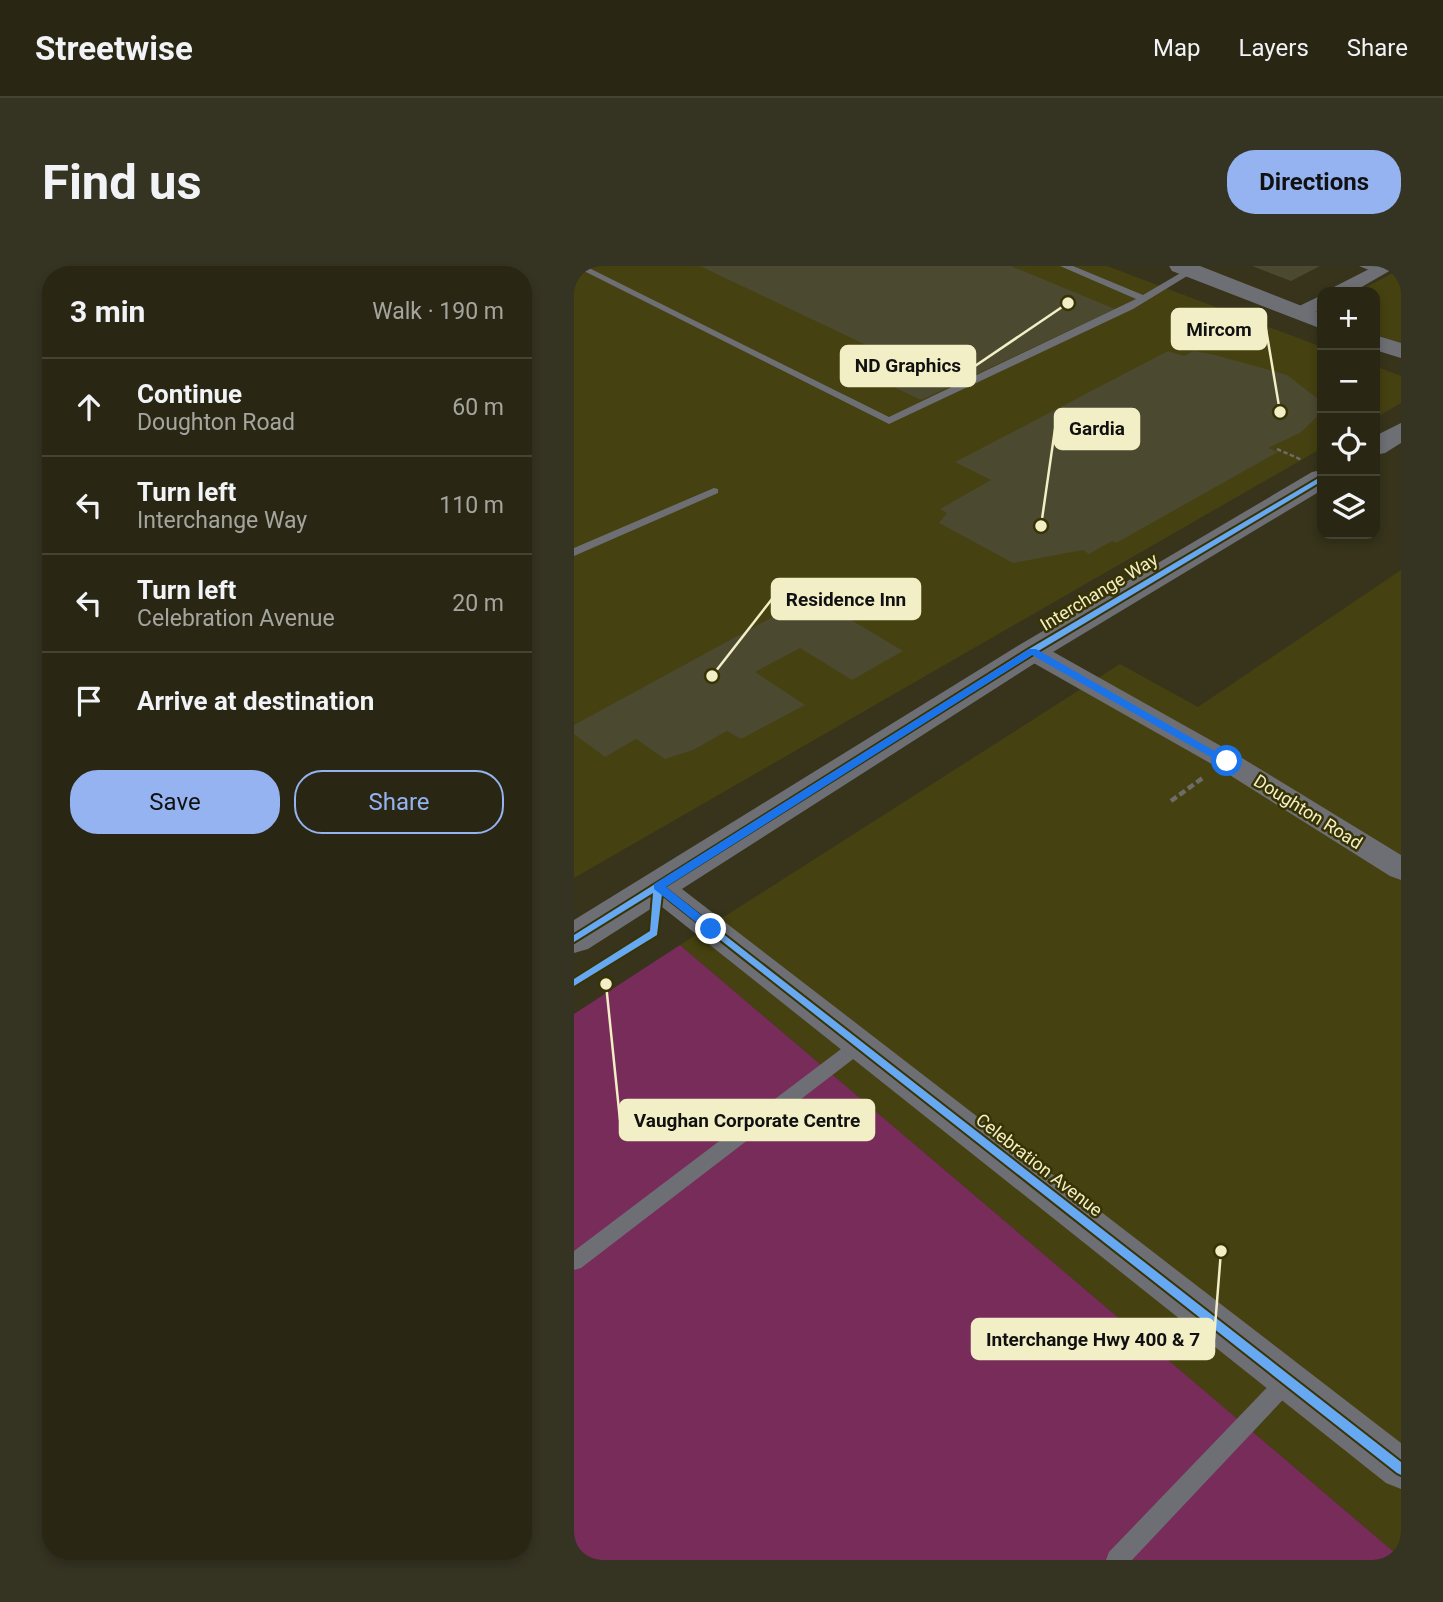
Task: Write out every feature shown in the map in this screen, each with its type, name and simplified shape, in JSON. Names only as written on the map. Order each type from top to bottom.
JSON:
[{"type":"street","points":[[1186,268],[1317,320]]},
{"type":"street","points":[[1347,287],[1377,268]]},
{"type":"street","points":[[1300,313],[1317,304]]},
{"type":"street","points":[[1380,344],[1401,352]]},
{"type":"street","points":[[1380,444],[1401,431]]},
{"type":"street","name":"Interchange Way","points":[[574,939],[1032,651],[1317,481]]},
{"type":"street","name":"Doughton Road","points":[[1032,651],[1227,761],[1401,869]]},
{"type":"street","name":"Celebration Avenue","points":[[658,887],[1401,1469]]},
{"type":"lane","points":[[578,266],[889,421],[1143,299],[1186,268]]},
{"type":"lane","points":[[1065,266],[1143,299]]},
{"type":"lane","points":[[574,552],[714,491]]},
{"type":"lane","points":[[574,1262],[859,1045]]},
{"type":"lane","points":[[1117,1560],[1288,1380]]},
{"type":"path","points":[[1171,801],[1227,761]]},
{"type":"shaded area","points":[[574,266],[1107,266],[1317,345],[1317,451],[574,878]]},
{"type":"shaded area","points":[[1401,269],[1401,344],[1380,336],[1380,287],[1366,287]]},
{"type":"shaded area","points":[[1380,368],[1401,376],[1401,403],[1380,415]]},
{"type":"shaded area","points":[[1401,570],[1401,1558],[680,945],[1120,664],[1198,707]]},
{"type":"shaded area","points":[[680,945],[1401,1560],[574,1560],[574,1014]]},
{"type":"building","points":[[700,266],[1011,266],[1115,309],[921,400],[875,378],[906,364]]},
{"type":"building","points":[[1252,266],[1320,266],[1291,281]]},
{"type":"building","points":[[1168,351],[1184,356],[1194,351],[1215,355],[1287,375],[1317,398],[1317,417],[1300,433],[1268,448],[1278,452],[1116,543],[1112,541],[1089,554],[1083,550],[1013,563],[939,523],[947,513],[940,509],[991,480],[955,462]]},
{"type":"building","points":[[811,596],[903,651],[852,680],[800,648],[755,672],[805,705],[741,739],[727,731],[693,750],[665,759],[636,739],[605,757],[574,734],[574,725]]},
{"type":"cycle path","points":[[574,939],[1032,651],[1317,481]]},
{"type":"cycle path","points":[[658,887],[1401,1469]]},
{"type":"cycle path","points":[[574,983],[654,933],[658,887]]},
{"type":"place","name":"ND Graphics","points":[[1068,303]]},
{"type":"place","name":"Mircom","points":[[1280,412]]},
{"type":"place","name":"Gardia","points":[[1041,526]]},
{"type":"place","name":"Residence Inn","points":[[712,676]]},
{"type":"place","name":"Vaughan Corporate Centre","points":[[606,984]]},
{"type":"place","name":"Interchange Hwy 400 & 7","points":[[1221,1251]]},
{"type":"route","points":[[711,929],[658,887],[1032,651],[1227,761]]}]
